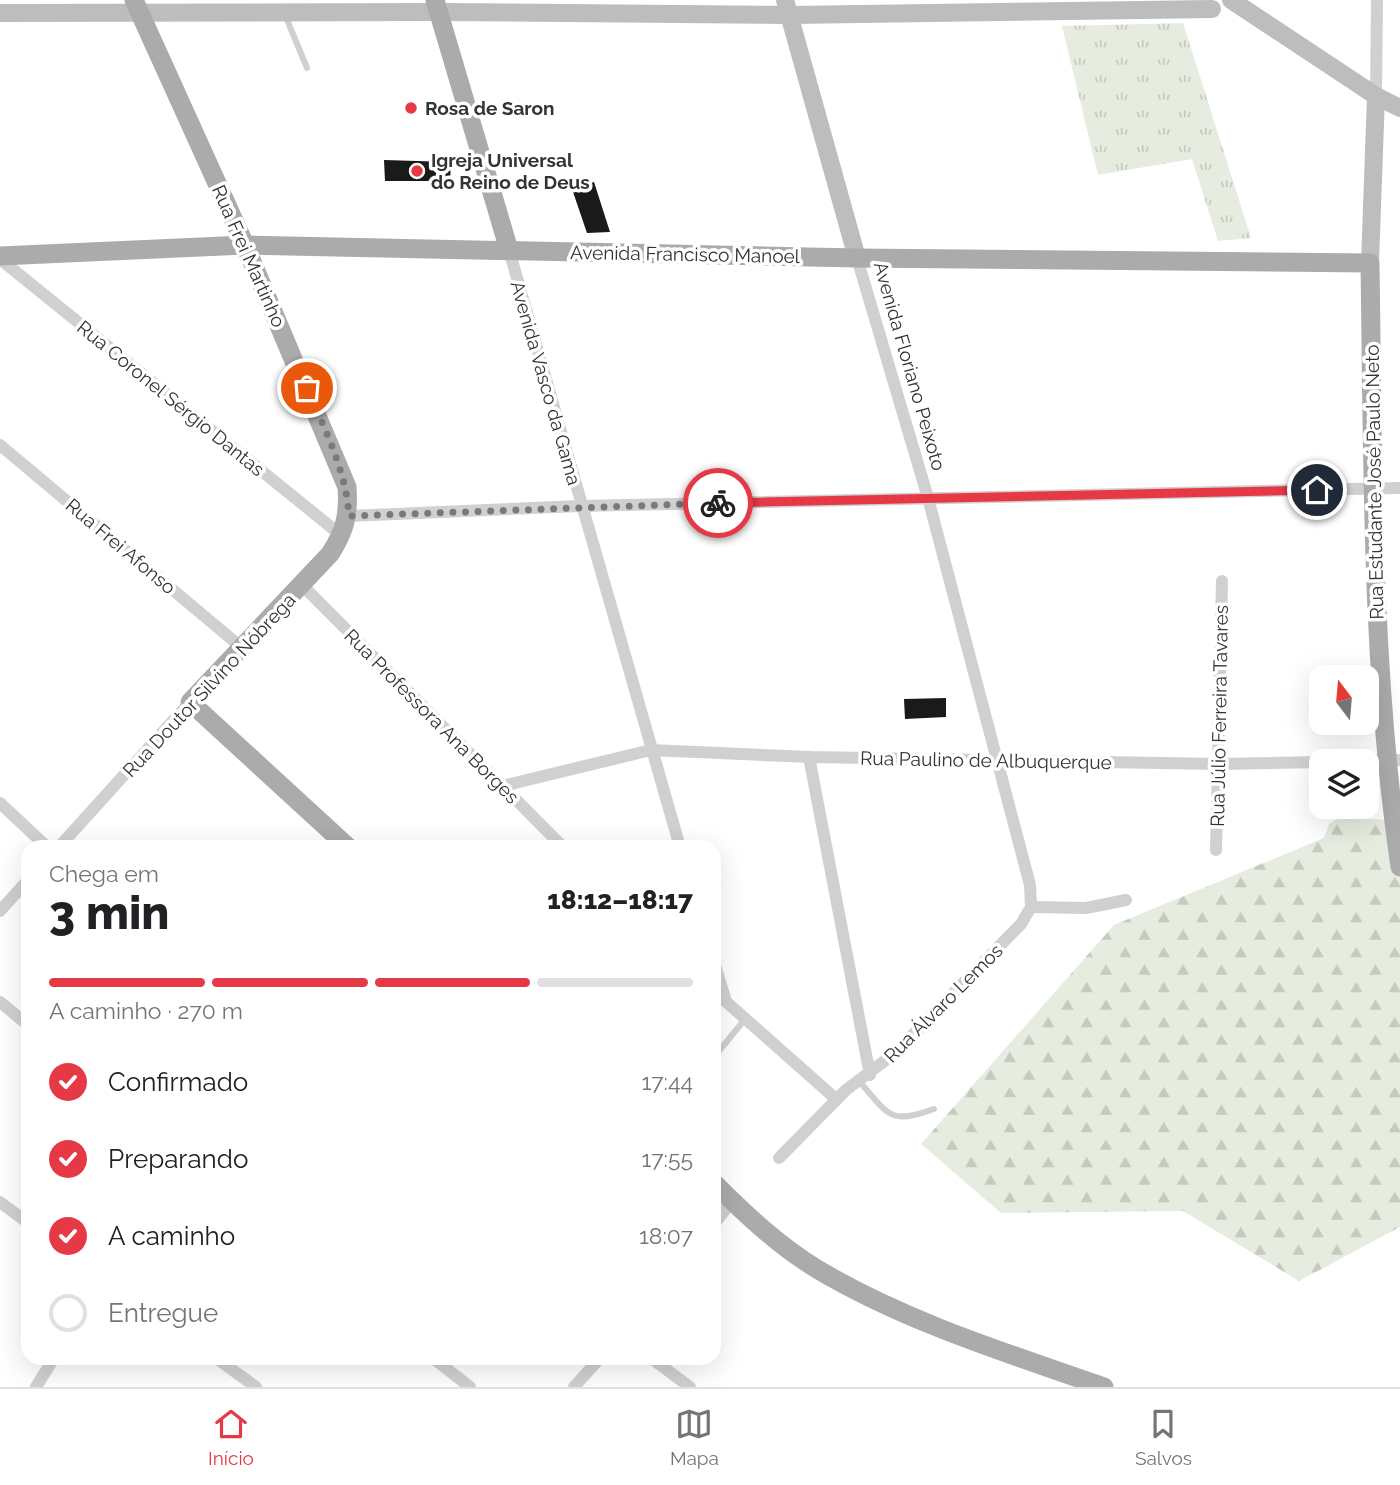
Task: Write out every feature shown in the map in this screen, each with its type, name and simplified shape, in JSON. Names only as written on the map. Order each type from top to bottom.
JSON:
[{"type":"main road","name":"Avenida Vasco da Gama","points":[[437,6],[509,250]]},
{"type":"main road","name":"Rua Frei Martinho","points":[[137,7],[340,464],[347,488],[349,516]]},
{"type":"main road","name":"Avenida Francisco Manoel","points":[[0,258],[245,245],[857,258],[1370,263]]},
{"type":"main road","name":"Rua Estudante José Paulo Neto","points":[[1370,263],[1379,683],[1393,760],[1400,867]]},
{"type":"main road","name":"Rua Doutor Silvino Nóbrega","points":[[190,702],[302,584],[341,536],[349,516]]},
{"type":"main road","points":[[190,702],[340,840]]},
{"type":"main road","points":[[721,1190],[814,1267],[854,1290],[927,1322],[1104,1387]]},
{"type":"street","points":[[0,13],[137,7],[284,13],[437,6],[787,8],[1208,4],[1223,8],[1230,0],[1376,96],[1400,108]]},
{"type":"street","points":[[1376,96],[1377,0]]},
{"type":"street","name":"Avenida Floriano Peixoto","points":[[787,8],[928,498],[1030,884],[1031,907]]},
{"type":"street","name":"Rua Estudante José Paulo Neto","points":[[1370,263],[1376,96]]},
{"type":"street","name":"Avenida Vasco da Gama","points":[[509,250],[580,506],[678,840]]},
{"type":"street","name":"Rua Coronel Sérgio Dantas","points":[[0,258],[341,536]]},
{"type":"street","name":"Rua Frei Afonso","points":[[0,445],[241,647]]},
{"type":"street","points":[[349,516],[580,506],[1400,488]]},
{"type":"street","name":"Rua Júlio Ferreira Tavares","points":[[1216,850],[1222,581]]},
{"type":"street","name":"Rua Professora Ana Borges","points":[[302,584],[556,840]]},
{"type":"street","name":"Rua Doutor Silvino Nóbrega","points":[[65,840],[190,702]]},
{"type":"street","name":"Rua Paulino de Albuquerque","points":[[502,786],[651,750],[998,761],[1219,764],[1309,762]]},
{"type":"street","points":[[809,757],[865,1078]]},
{"type":"street","points":[[0,803],[40,840]]},
{"type":"street","points":[[0,911],[21,888]]},
{"type":"street","points":[[1031,907],[1093,907],[1126,900]]},
{"type":"street","name":"Rua Álvaro Lemos","points":[[779,1158],[836,1099],[865,1078],[1021,924],[1031,907]]},
{"type":"street","points":[[721,986],[725,1000]]},
{"type":"street","points":[[721,996],[836,1099]]},
{"type":"street","points":[[0,1002],[21,1019]]},
{"type":"street","points":[[721,1215],[732,1201]]},
{"type":"street","points":[[0,1202],[21,1218]]},
{"type":"street","points":[[36,1387],[50,1365]]},
{"type":"street","points":[[226,1365],[256,1387]]},
{"type":"street","points":[[442,1365],[470,1387]]},
{"type":"street","points":[[574,1387],[594,1365]]},
{"type":"street","points":[[661,1365],[691,1387]]},
{"type":"lane","points":[[284,13],[307,68]]},
{"type":"lane","points":[[721,1048],[746,1018]]},
{"type":"lane","points":[[865,1078],[894,1116],[908,1119],[934,1109]]},
{"type":"green space","points":[[1183,23],[1251,238],[1218,241],[1192,159],[1098,175],[1062,26]]},
{"type":"green space","points":[[1338,819],[1371,819],[1400,824],[1400,1227],[1299,1281],[1183,1211],[1001,1213],[921,1144],[1114,925],[1324,838],[1329,824]]},
{"type":"building","name":"Igreja Universal do Reino de Deus","points":[[384,160],[451,162],[450,181],[385,181]]},
{"type":"building","points":[[594,182],[610,232],[587,233],[572,189]]},
{"type":"building","points":[[946,698],[946,717],[905,719],[904,699]]},
{"type":"way so far","points":[[307,388],[340,464],[347,488],[349,516],[718,503]]},
{"type":"place","name":"Rosa de Saron","points":[[411,108]]},
{"type":"place","name":"Igreja Universal do Reino de Deus","points":[[417,171]]},
{"type":"route","points":[[718,503],[1317,490]]}]
